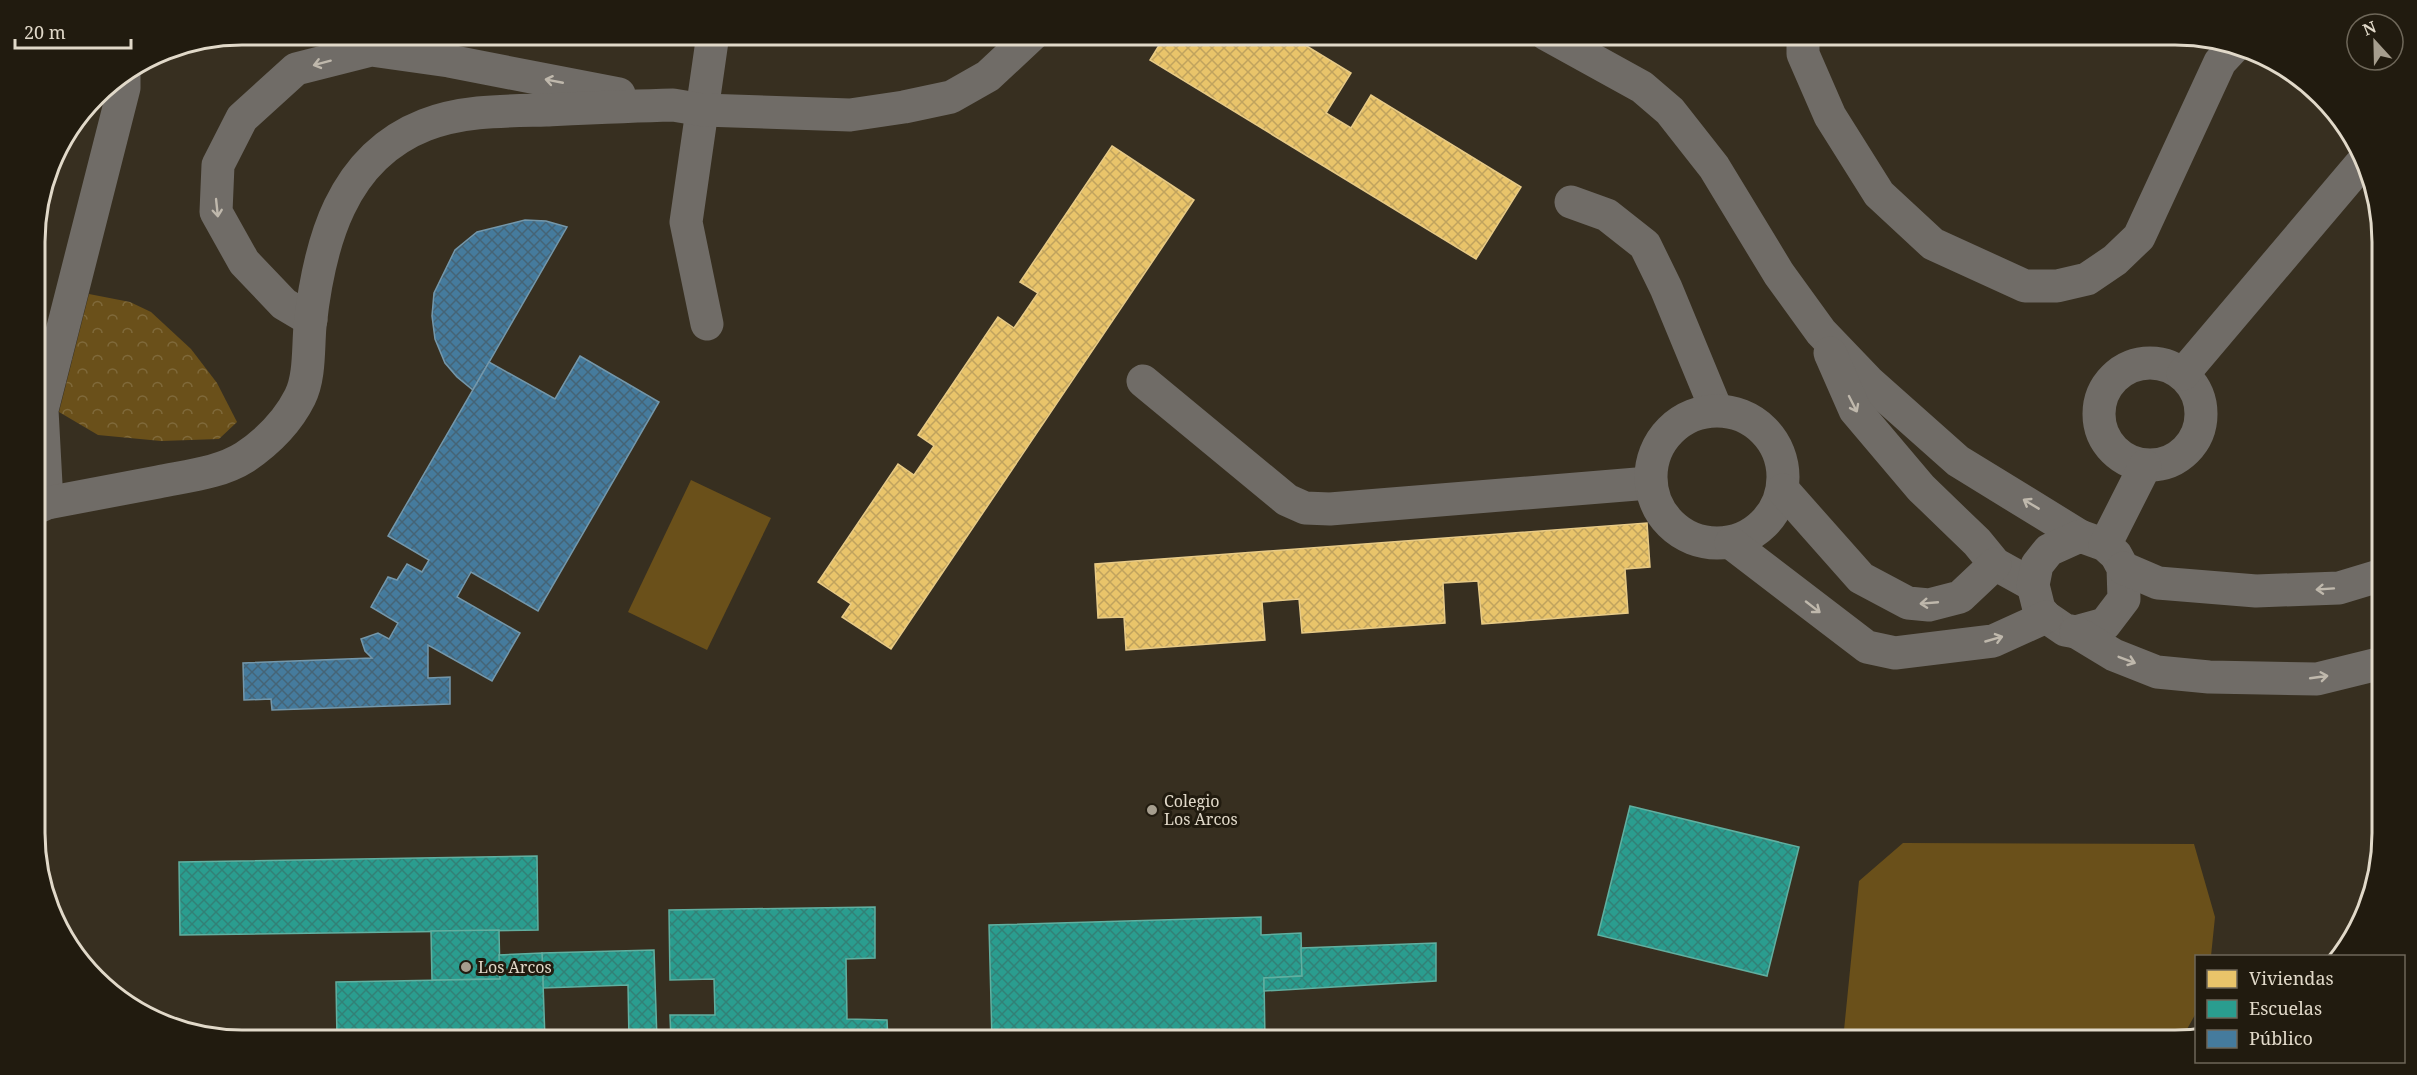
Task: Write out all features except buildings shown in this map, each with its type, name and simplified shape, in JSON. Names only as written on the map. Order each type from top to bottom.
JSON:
[{"type":"street","points":[[707,324],[686,222],[688,107],[709,45]]},
{"type":"street","points":[[45,505],[210,471],[244,458],[278,429],[301,396],[306,375],[311,320],[327,235],[352,183],[374,157],[388,145],[425,125],[478,112],[688,107],[850,115],[904,108],[951,97],[988,76],[1021,45]]},
{"type":"street","points":[[1566,45],[1642,87],[1670,111],[1714,167],[1779,274],[1821,332],[1868,381],[1958,461],[2158,583],[2256,591],[2339,588],[2372,578]]},
{"type":"street","points":[[1803,45],[1803,54],[1830,116],[1879,194],[1933,244],[2025,286],[2057,286],[2087,279],[2115,261],[2139,237],[2220,62],[2229,53]]},
{"type":"street","points":[[311,320],[284,304],[244,262],[216,212],[218,165],[242,118],[296,69],[371,50],[449,61],[688,107]]},
{"type":"street","points":[[45,398],[124,85]]},
{"type":"street","points":[[2183,374],[2357,168]]},
{"type":"street","points":[[1571,202],[1607,215],[1645,245],[1666,288],[1716,410]]},
{"type":"street","points":[[1821,332],[1855,410],[1921,488],[1977,542],[1995,564],[2033,585]]},
{"type":"street","points":[[2145,363],[2165,365],[2183,374],[2196,389],[2202,409],[2200,429],[2191,447],[2178,458],[2162,464],[2145,466],[2129,461],[2115,452],[2104,439],[2099,423],[2099,407],[2104,390],[2115,377],[2128,367],[2145,363]]},
{"type":"street","points":[[1143,381],[1287,500],[1305,508],[1330,510],[1649,483]]},
{"type":"street","points":[[1716,410],[1745,416],[1769,434],[1782,460],[1783,490],[1773,515],[1755,533],[1731,543],[1693,540],[1663,518],[1649,483],[1653,456],[1667,432],[1689,416],[1716,410]]},
{"type":"street","points":[[2076,632],[2105,624],[2124,599],[2103,550],[2145,466]]},
{"type":"street","points":[[1783,490],[1861,578],[1908,603],[1929,605],[1960,597],[1995,564]]},
{"type":"street","points":[[1731,543],[1867,647],[1895,653],[1993,641],[2046,617]]},
{"type":"street","points":[[2103,550],[2049,550],[2037,565],[2033,585],[2039,609],[2046,617],[2065,630],[2076,632],[2114,655],[2157,672],[2209,677],[2317,679],[2372,665]]},
{"type":"green space","points":[[89,294],[130,302],[151,312],[191,349],[217,383],[237,422],[219,439],[161,441],[98,435],[59,412]]},
{"type":"green space","points":[[691,480],[771,518],[707,650],[628,612]]},
{"type":"green space","points":[[1903,843],[2194,844],[2215,917],[2211,955],[2195,955],[2195,1015],[2187,1030],[1844,1030],[1859,881]]},
{"type":"place","name":"Colegio Los Arcos","points":[[1152,810]]},
{"type":"place","name":"Los Arcos","points":[[466,967]]}]
